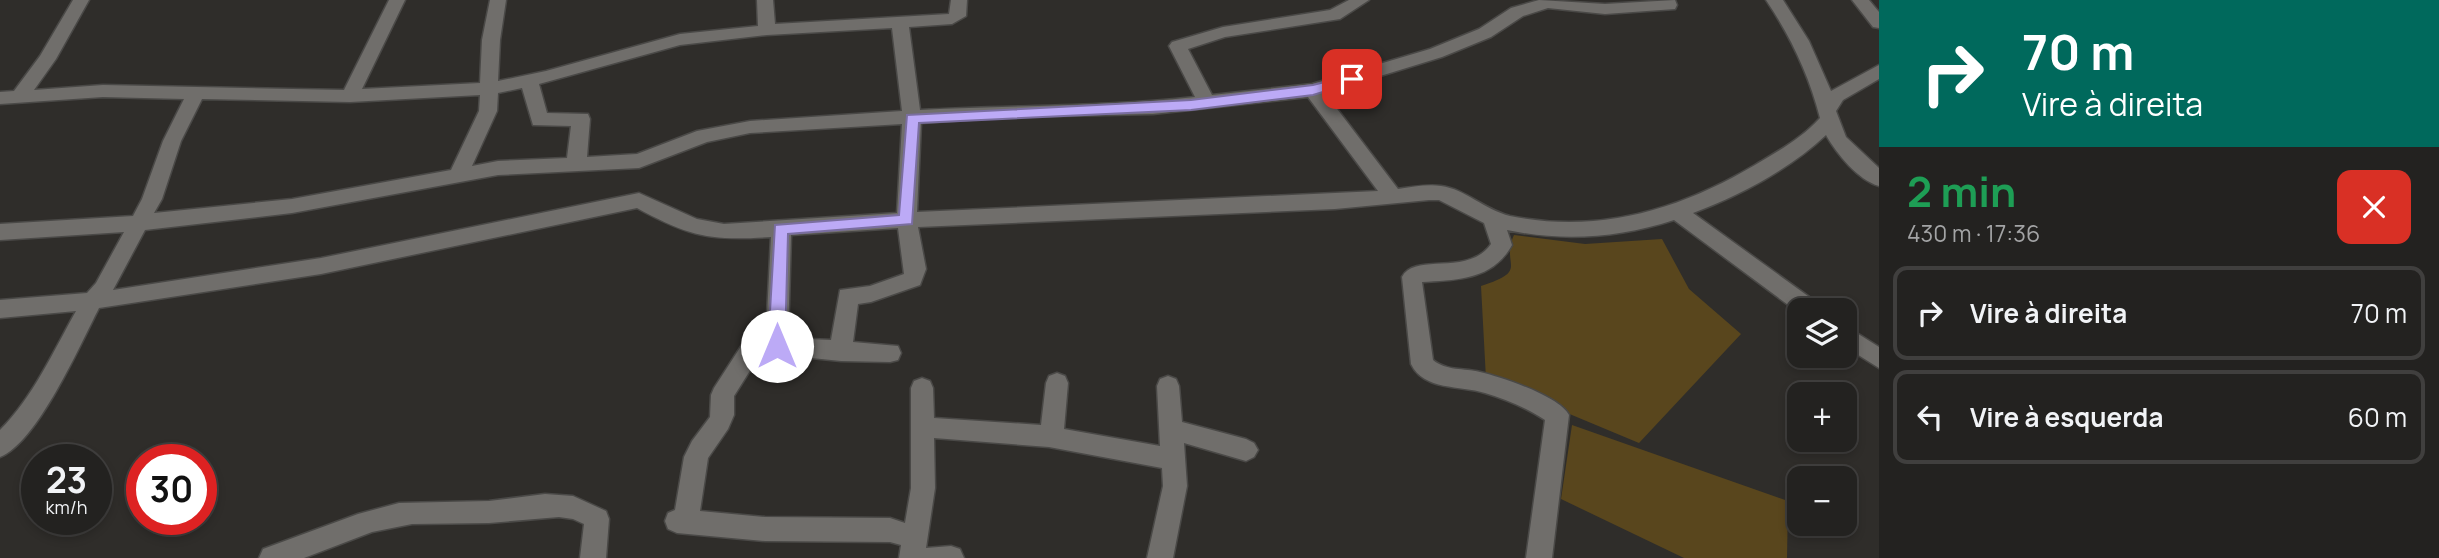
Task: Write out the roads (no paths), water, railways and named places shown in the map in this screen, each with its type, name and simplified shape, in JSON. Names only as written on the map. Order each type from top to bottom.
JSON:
[{"type":"street","points":[[9,98],[47,59],[81,0]]},
{"type":"street","points":[[350,96],[397,0]]},
{"type":"street","points":[[458,174],[488,111],[491,40],[498,0]]},
{"type":"street","points":[[765,0],[767,30]]},
{"type":"street","points":[[9,98],[103,91],[350,96],[488,89],[680,40],[767,30],[952,19],[958,16],[959,0]]},
{"type":"street","points":[[1207,103],[1178,46],[1223,33],[1334,15],[1361,0]]},
{"type":"street","points":[[0,232],[139,223],[308,203],[498,168],[639,161],[722,131],[1207,103],[1313,90],[1436,53],[1485,33],[1510,6],[1547,3],[1605,9],[1665,6],[1669,5],[1667,0]]},
{"type":"street","points":[[1774,0],[1803,46],[1845,148]]},
{"type":"street","points":[[1860,0],[1879,23]]},
{"type":"street","points":[[841,352],[848,296],[871,294],[913,279],[916,269],[907,220],[912,118],[900,24]]},
{"type":"street","points":[[0,309],[92,302],[250,280],[639,200],[685,224],[702,230],[724,232],[907,220],[1217,209],[1441,194],[1493,218],[1526,226],[1604,230],[1679,213],[1717,196],[1815,138],[1828,103],[1879,71]]},
{"type":"street","points":[[529,80],[540,120],[581,119],[576,166]]},
{"type":"street","points":[[1313,90],[1393,196]]},
{"type":"street","points":[[0,446],[23,423],[37,402],[92,302],[103,289],[152,199],[172,141],[196,92]]},
{"type":"street","points":[[1815,138],[1845,148],[1879,179]]},
{"type":"street","points":[[639,161],[639,200]]},
{"type":"street","points":[[1679,213],[1795,298]]},
{"type":"street","points":[[1493,218],[1502,246],[1496,256],[1475,270],[1416,274],[1412,277],[1422,364],[1429,372],[1439,377],[1483,383],[1557,415],[1539,558]]},
{"type":"street","points":[[777,346],[781,229]]},
{"type":"street","points":[[890,353],[841,352],[763,343],[753,346],[722,394],[725,408],[721,423],[697,456],[681,522],[765,529],[890,530],[920,551],[951,558]]},
{"type":"street","points":[[1857,343],[1879,359]]},
{"type":"street","points":[[1051,436],[1057,383]]},
{"type":"street","points":[[1160,558],[1175,486],[1168,386]]},
{"type":"street","points":[[920,551],[925,460],[922,388]]},
{"type":"street","points":[[922,428],[960,428],[1051,436],[1175,460]]},
{"type":"street","points":[[1173,430],[1247,450]]},
{"type":"street","points":[[272,558],[362,523],[391,515],[546,506],[590,513],[597,519],[593,558]]}]
